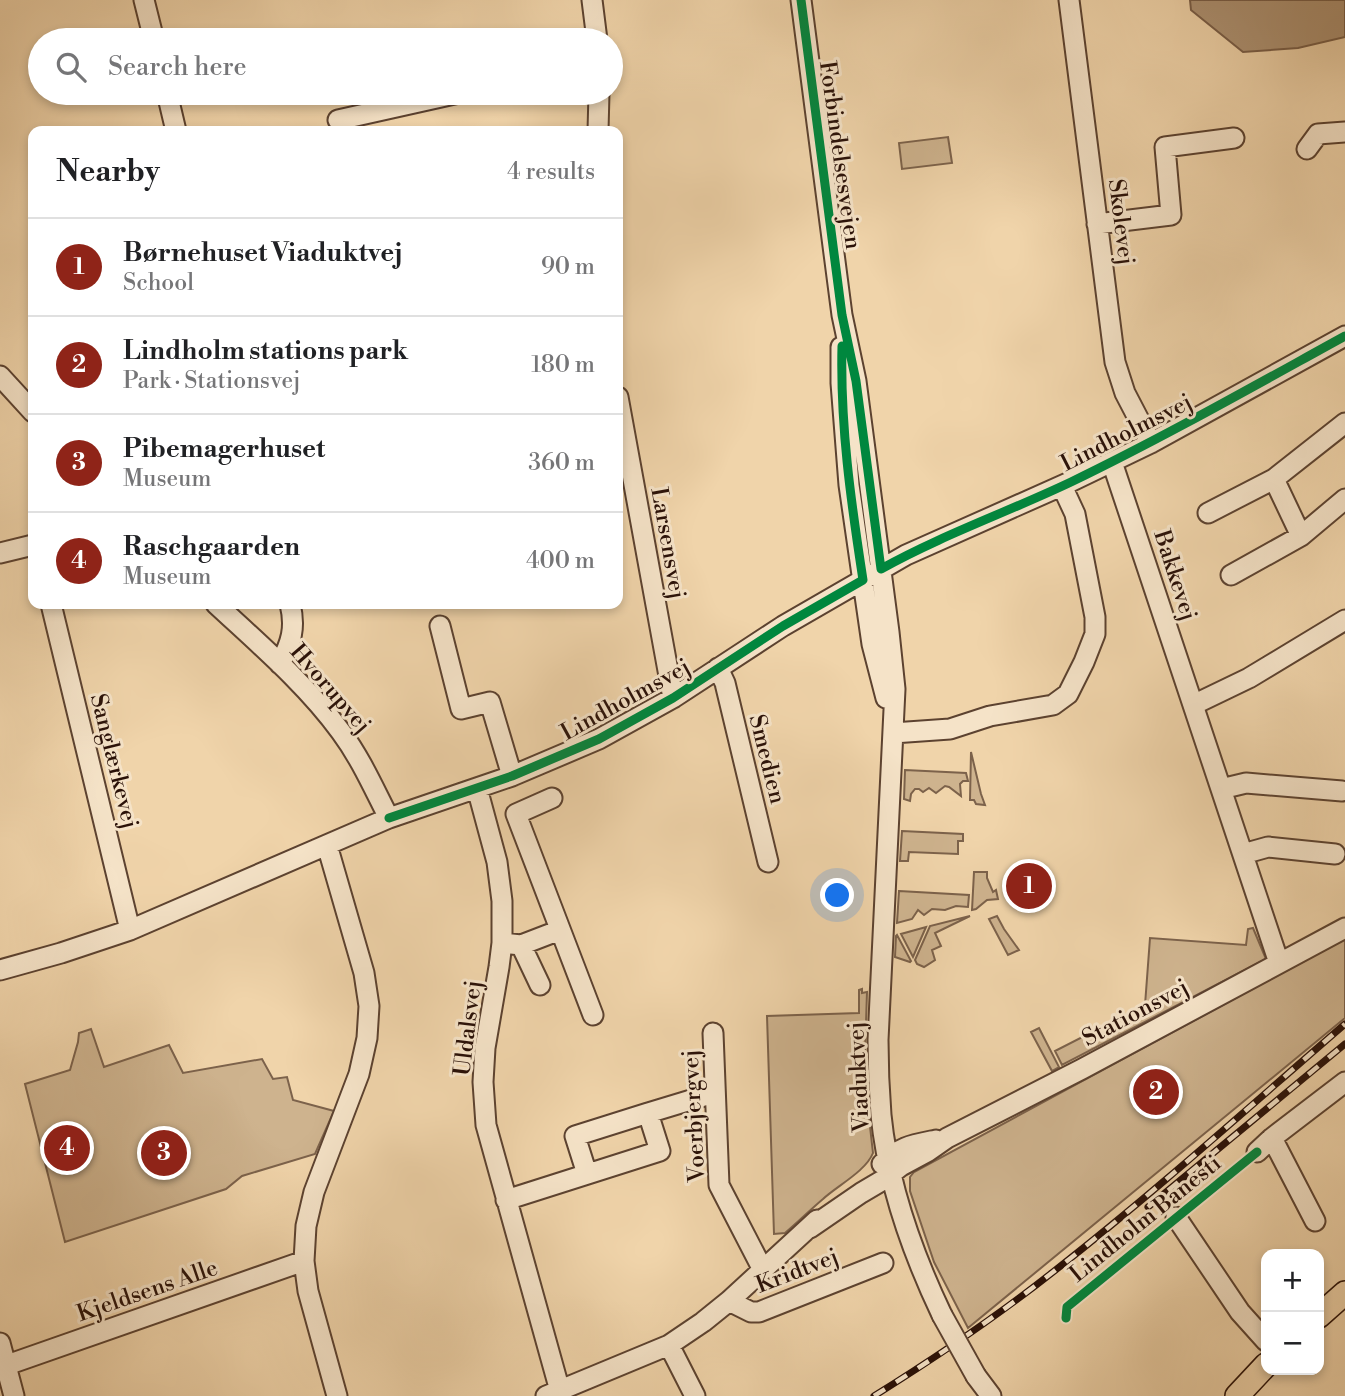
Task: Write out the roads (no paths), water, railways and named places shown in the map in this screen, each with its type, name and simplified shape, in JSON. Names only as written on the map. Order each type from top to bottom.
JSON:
[{"type":"main road","points":[[1324,1312],[1345,1293]]},
{"type":"main road","points":[[1237,1396],[1261,1370]]},
{"type":"street","points":[[144,0],[151,28]]},
{"type":"street","points":[[592,0],[596,28]]},
{"type":"street","name":"Forbindelsesvejen","points":[[801,0],[842,315],[856,381],[881,569]]},
{"type":"street","name":"Skolevej","points":[[1069,0],[1115,362],[1125,393],[1151,443]]},
{"type":"street","points":[[170,105],[175,126]]},
{"type":"street","points":[[338,120],[405,105]]},
{"type":"street","points":[[598,126],[599,105]]},
{"type":"street","points":[[1307,149],[1318,134],[1345,132]]},
{"type":"street","points":[[1097,224],[1171,215],[1165,147],[1234,138]]},
{"type":"street","name":"Forbindelsesvejen","points":[[842,315],[841,383],[845,447],[863,580]]},
{"type":"street","name":"Lindholmsvej","points":[[0,970],[130,930],[390,818],[512,776],[598,739],[673,698],[783,626],[909,553],[1062,486],[1151,443],[1345,336]]},
{"type":"street","points":[[0,376],[28,407]]},
{"type":"street","points":[[1208,513],[1274,479],[1345,423]]},
{"type":"street","name":"Larsensvej","points":[[623,424],[673,698]]},
{"type":"street","name":"Bakkevej","points":[[1112,462],[1279,963]]},
{"type":"street","points":[[1274,479],[1301,536]]},
{"type":"street","points":[[893,733],[950,729],[990,716],[1053,705],[1068,694],[1095,634],[1095,617],[1075,514],[1062,486]]},
{"type":"street","points":[[1231,575],[1301,536],[1345,499]]},
{"type":"street","points":[[0,553],[28,546]]},
{"type":"street","name":"Viaduktvej","points":[[881,569],[895,689],[878,1040],[881,1116],[896,1196],[914,1250],[954,1339],[990,1396]]},
{"type":"street","name":"Viaduktvej","points":[[863,580],[872,644],[893,733]]},
{"type":"street","name":"Sanglærkevej","points":[[52,609],[130,930]]},
{"type":"street","name":"Hvorupvej","points":[[221,609],[319,704],[359,759],[390,818]]},
{"type":"street","points":[[280,664],[290,645],[293,628],[291,609]]},
{"type":"street","points":[[1193,705],[1249,678],[1345,620]]},
{"type":"street","points":[[440,626],[461,709],[489,702],[512,776]]},
{"type":"street","name":"Smedien","points":[[718,668],[725,683],[768,862]]},
{"type":"street","points":[[1221,789],[1246,783],[1342,791]]},
{"type":"street","name":"Uldalsvej","points":[[477,789],[497,862],[512,944],[540,985]]},
{"type":"street","points":[[552,798],[516,814],[593,1015]]},
{"type":"street","points":[[327,845],[364,972],[369,1006],[367,1038],[359,1074],[314,1192],[306,1226],[304,1261],[308,1291],[337,1396]]},
{"type":"street","points":[[1243,854],[1268,848],[1335,854]]},
{"type":"street","name":"Stationsvej","points":[[890,1166],[927,1152],[947,1138],[1345,928]]},
{"type":"street","points":[[512,944],[560,930]]},
{"type":"street","name":"Uldalsvej","points":[[512,944],[499,967],[485,1048],[483,1082],[486,1125],[553,1393]]},
{"type":"street","name":"Voerbjergvej","points":[[713,1033],[719,1185],[763,1270]]},
{"type":"street","points":[[1257,1152],[1345,1082]]},
{"type":"street","points":[[587,1174],[575,1136],[714,1093]]},
{"type":"street","points":[[506,1200],[660,1151],[648,1113]]},
{"type":"street","points":[[1272,1138],[1315,1222]]},
{"type":"street","points":[[553,1393],[669,1345],[729,1301],[810,1228],[890,1166]]},
{"type":"street","points":[[1176,1217],[1240,1312],[1261,1335]]},
{"type":"street","name":"Kjeldsens Alle","points":[[7,1365],[304,1261]]},
{"type":"street","name":"Kridtvej","points":[[729,1301],[751,1312],[759,1312],[883,1263]]},
{"type":"street","points":[[0,1343],[14,1396]]},
{"type":"street","points":[[669,1345],[695,1396]]},
{"type":"railway","points":[[874,1396],[965,1337],[1091,1242],[1345,1024]]},
{"type":"railway","points":[[1148,1207],[1345,1044]]},
{"type":"place","name":"Børnehuset Viaduktvej","points":[[1029,886]]},
{"type":"place","name":"Lindholm stations park","points":[[1156,1092]]},
{"type":"place","name":"Raschgaarden","points":[[67,1148]]},
{"type":"place","name":"Pibemagerhuset","points":[[164,1153]]}]
